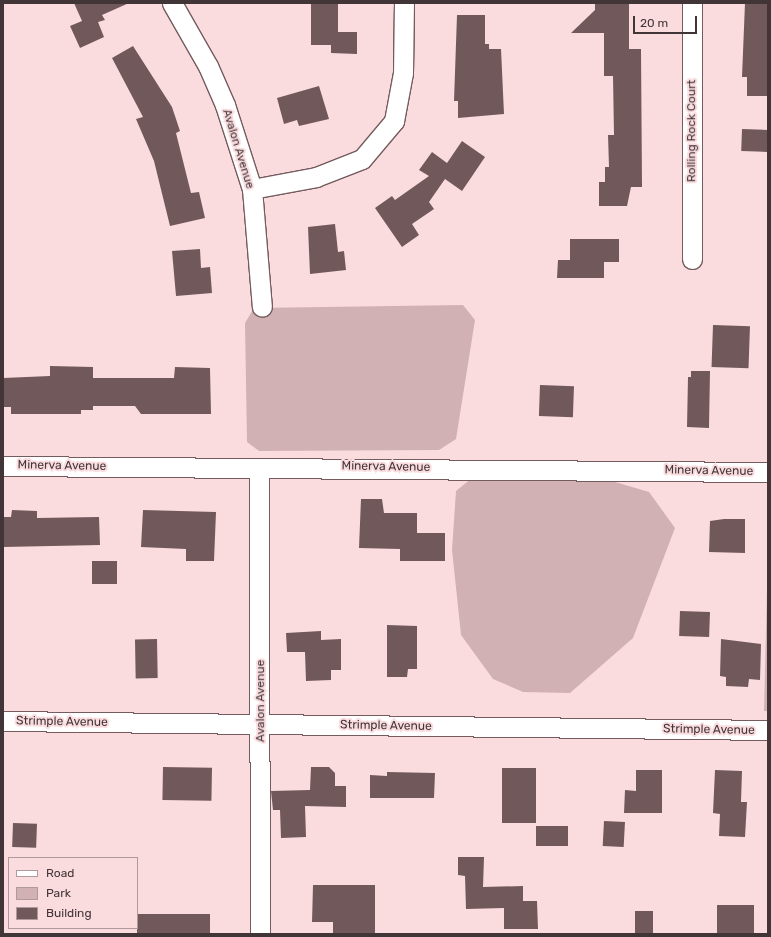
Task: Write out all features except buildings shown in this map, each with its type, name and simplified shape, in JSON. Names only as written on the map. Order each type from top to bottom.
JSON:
[{"type":"street","name":"Avalon Avenue","points":[[172,3],[208,66],[225,105],[252,189],[262,307]]},
{"type":"street","points":[[252,189],[316,177],[362,159],[394,121],[403,73],[404,3]]},
{"type":"street","name":"Rolling Rock Court","points":[[692,3],[692,259]]},
{"type":"street","name":"Minerva Avenue","points":[[3,466],[768,472]]},
{"type":"street","name":"Avalon Avenue","points":[[259,468],[262,725],[260,934]]},
{"type":"street","name":"Strimple Avenue","points":[[3,722],[768,730]]},
{"type":"green space","points":[[463,305],[475,320],[456,439],[439,450],[259,451],[247,442],[245,323],[254,308]]},
{"type":"green space","points":[[472,478],[605,479],[649,492],[675,528],[633,638],[570,693],[523,692],[493,679],[461,635],[452,550],[456,491]]},
{"type":"green space","points":[[767,589],[768,711],[764,711]]}]
